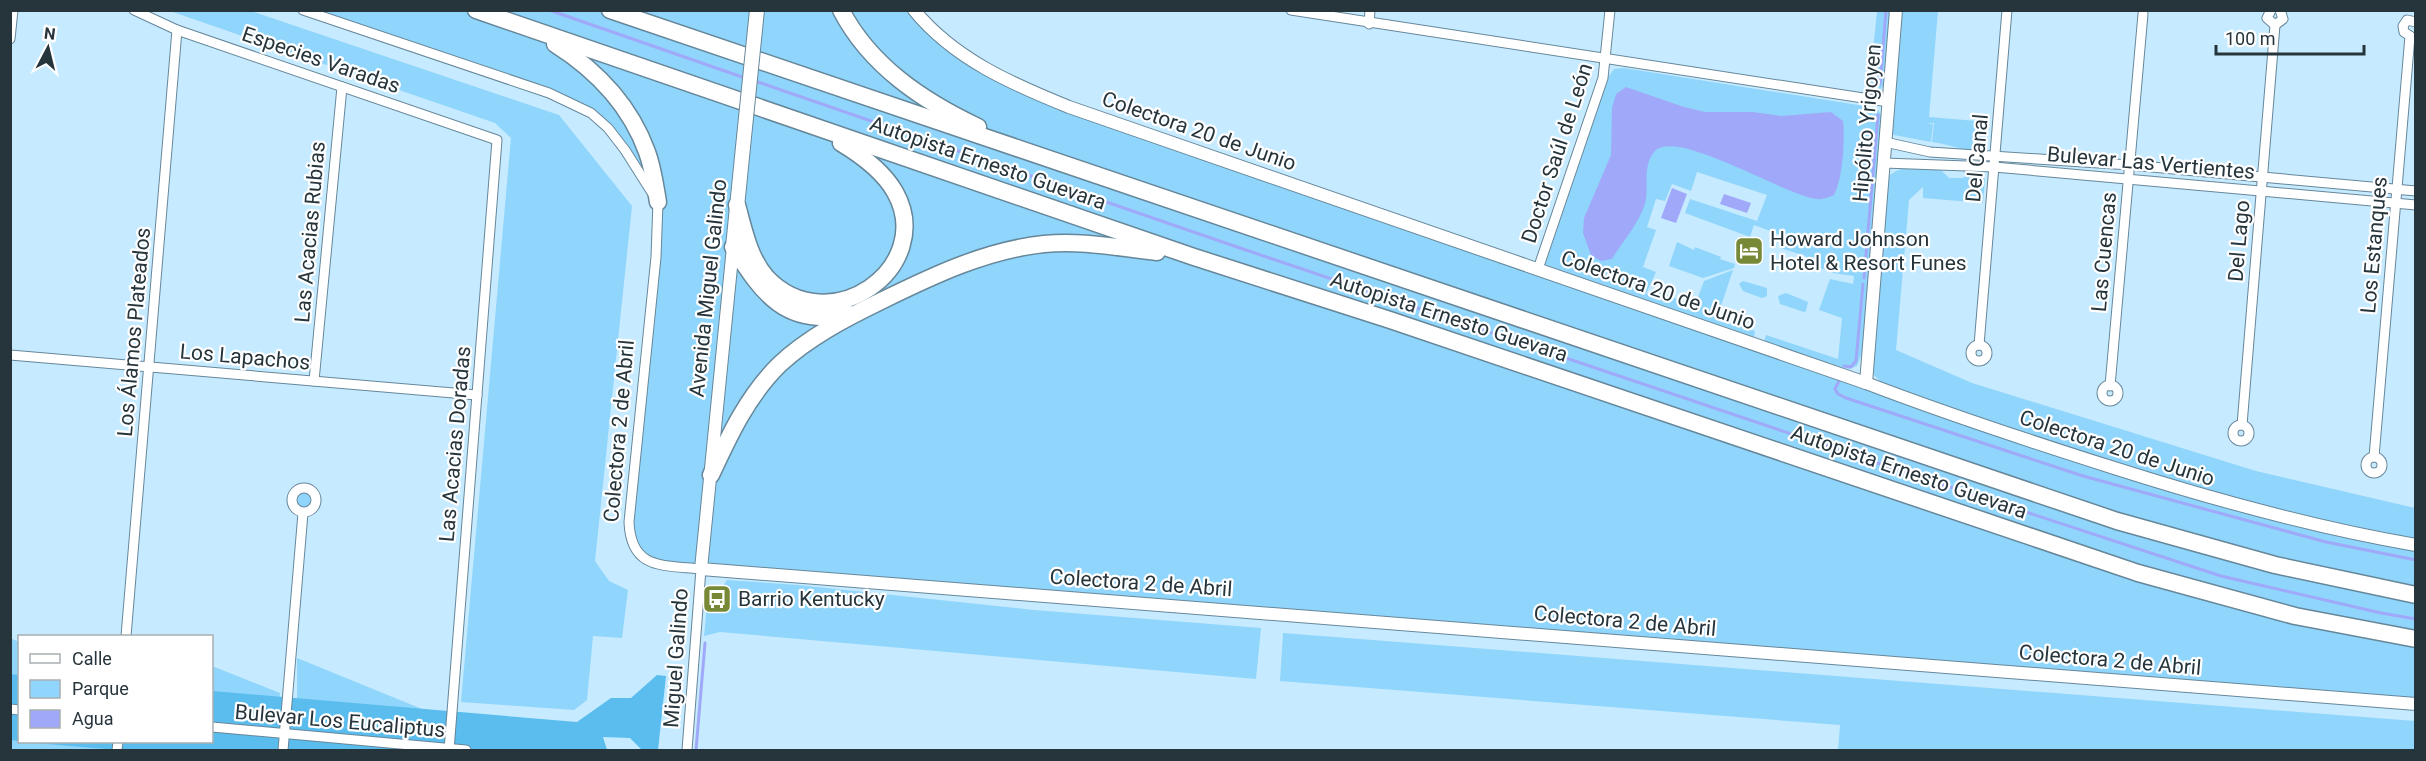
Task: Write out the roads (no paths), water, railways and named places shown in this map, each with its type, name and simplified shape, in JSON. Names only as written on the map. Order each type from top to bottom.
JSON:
[{"type":"highway","name":"Autopista Ernesto Guevara","points":[[476,10],[1194,257],[1390,320],[2138,573],[2295,616],[2415,639]]},
{"type":"highway","name":"Autopista Ernesto Guevara","points":[[610,10],[2117,521],[2275,565],[2415,596]]},
{"type":"highway","points":[[841,10],[859,39],[891,74],[910,88],[965,121],[1044,159]]},
{"type":"highway","points":[[519,26],[556,45],[587,65],[609,89],[629,116],[647,152],[658,202]]},
{"type":"highway","points":[[737,205],[754,259],[766,276],[794,297],[810,302],[830,303],[844,301],[872,287],[888,271],[899,251],[903,229],[901,207],[895,191],[879,171],[854,151],[818,128]]},
{"type":"highway","points":[[711,476],[732,430],[752,396],[780,364],[812,339],[861,310],[912,286],[973,260],[1043,244],[1098,244],[1194,257]]},
{"type":"highway","points":[[733,247],[762,291],[792,311],[807,316],[825,317],[861,310]]},
{"type":"main road","name":"Avenida Miguel Galindo","points":[[701,569],[757,10]]},
{"type":"main road","name":"Colectora 20 de Junio","points":[[914,10],[946,43],[966,57],[1026,89],[1080,110],[1987,427],[2211,499],[2321,526],[2415,545]]},
{"type":"main road","name":"Hipólito Yrigoyen","points":[[1866,383],[1896,10]]},
{"type":"main road","name":"Colectora 2 de Abril","points":[[701,569],[2415,704]]},
{"type":"street","points":[[10,39],[13,10]]},
{"type":"street","name":"Especies Varadas","points":[[134,10],[177,30],[497,140]]},
{"type":"street","points":[[303,10],[549,93],[591,113],[608,128],[625,150],[658,202]]},
{"type":"street","points":[[1291,10],[1369,24],[1889,102]]},
{"type":"street","points":[[1369,24],[1370,10]]},
{"type":"street","name":"Doctor Saúl de León","points":[[1538,269],[1603,78],[1610,10]]},
{"type":"street","name":"Del Canal","points":[[1979,345],[2007,10]]},
{"type":"street","name":"Del Lago","points":[[2271,10],[2267,18],[2275,25]]},
{"type":"street","name":"Del Lago","points":[[2242,425],[2275,25],[2283,19],[2280,10]]},
{"type":"street","name":"Las Cuencas","points":[[2110,386],[2143,12]]},
{"type":"street","name":"Los Estanques","points":[[2374,457],[2413,35],[2404,32],[2403,26],[2408,21],[2415,22]]},
{"type":"street","name":"Los Álamos Plateados","points":[[126,635],[177,30]]},
{"type":"street","name":"Las Acacias Rubias","points":[[314,381],[342,87]]},
{"type":"street","name":"Las Acacias Doradas","points":[[449,750],[497,140]]},
{"type":"street","name":"Bulevar Las Vertientes","points":[[1885,142],[1930,152],[2130,165],[2415,191]]},
{"type":"street","name":"Bulevar Las Vertientes","points":[[1884,163],[1994,167],[2415,205]]},
{"type":"street","name":"Colectora 2 de Abril","points":[[658,202],[656,257],[630,510],[630,534],[639,556],[648,562],[660,566],[701,569]]},
{"type":"street","name":"Los Lapachos","points":[[10,355],[477,395]]},
{"type":"street","points":[[283,750],[303,513]]},
{"type":"street","name":"Miguel Galindo","points":[[687,750],[701,569]]},
{"type":"street","name":"Bulevar Los Eucaliptus","points":[[213,727],[466,750]]},
{"type":"water","points":[[1626,87],[1705,112],[1753,112],[1781,116],[1831,112],[1843,121],[1844,129],[1841,169],[1834,195],[1819,199],[1802,195],[1708,155],[1685,148],[1667,146],[1655,151],[1651,156],[1647,174],[1646,199],[1636,222],[1612,259],[1601,261],[1591,255],[1583,233],[1584,218],[1611,155],[1612,108],[1616,94]]},
{"type":"water","points":[[1672,188],[1687,194],[1676,223],[1661,218]]},
{"type":"water","points":[[1724,194],[1751,203],[1747,213],[1720,204]]},
{"type":"waterway","points":[[549,10],[745,78]]},
{"type":"waterway","points":[[1880,84],[1886,10]]},
{"type":"waterway","points":[[755,81],[1240,248],[1898,470],[2221,576],[2416,619]]},
{"type":"waterway","points":[[1864,278],[1878,115]]},
{"type":"waterway","points":[[1844,366],[1851,367],[1856,361],[1863,284]]},
{"type":"waterway","points":[[1839,381],[1835,389],[1838,394],[1846,398],[2083,476],[2326,542],[2416,560]]},
{"type":"waterway","points":[[696,750],[705,643]]},
{"type":"place","name":"Howard Johnson Hotel & Resort Funes","points":[[1749,251]]},
{"type":"place","name":"Barrio Kentucky","points":[[717,599]]}]
